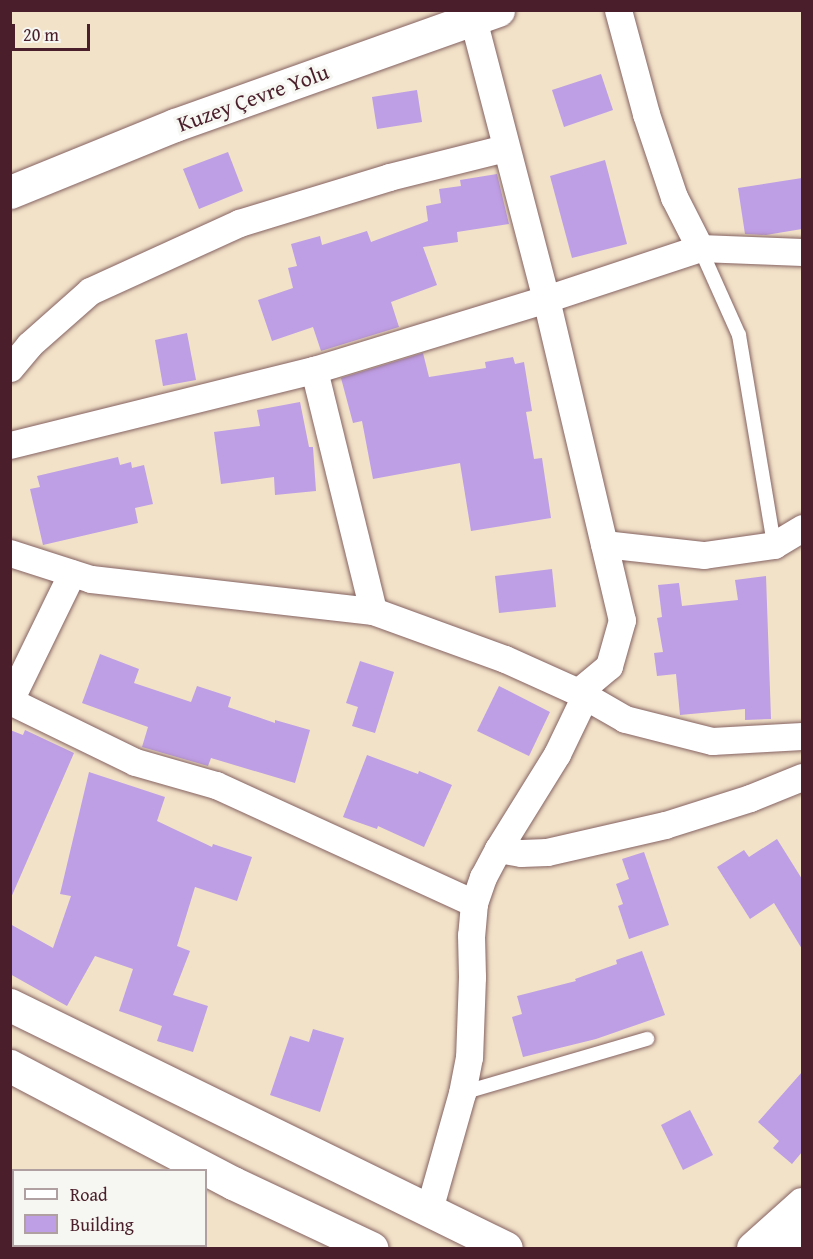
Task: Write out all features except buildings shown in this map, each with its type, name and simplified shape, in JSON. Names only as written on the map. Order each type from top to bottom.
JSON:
[{"type":"main road","name":"Kuzey Çevre Yolu","points":[[10,192],[175,125],[479,13]]},
{"type":"main road","points":[[10,1005],[506,1248]]},
{"type":"main road","points":[[10,1066],[205,1169]]},
{"type":"main road","points":[[207,1170],[364,1246]]},
{"type":"main road","points":[[753,1248],[802,1204]]},
{"type":"main road","points":[[792,1248],[802,1232]]},
{"type":"main road","points":[[800,1248],[802,1243]]},
{"type":"street","points":[[618,10],[646,114],[674,197],[700,248]]},
{"type":"street","points":[[479,13],[505,148],[546,299],[622,620],[609,666],[578,692]]},
{"type":"street","points":[[10,368],[28,345],[90,291],[239,223],[389,177],[505,148]]},
{"type":"street","points":[[10,446],[314,370],[546,299],[700,248],[802,252]]},
{"type":"street","points":[[314,370],[373,611]]},
{"type":"street","points":[[604,544],[704,555],[774,545],[802,528]]},
{"type":"street","points":[[10,553],[91,579],[373,611],[453,638],[578,692],[625,719],[712,741],[802,736]]},
{"type":"street","points":[[72,573],[10,701],[135,762],[216,785],[474,903]]},
{"type":"street","points":[[429,1210],[462,1093],[471,1012],[471,935],[474,903],[483,877],[498,849],[557,754],[582,702],[578,692]]},
{"type":"street","points":[[498,849],[521,853],[547,852],[654,827],[750,798],[802,777]]},
{"type":"lane","points":[[700,248],[739,335],[774,545]]},
{"type":"lane","points":[[462,1093],[647,1039]]}]
